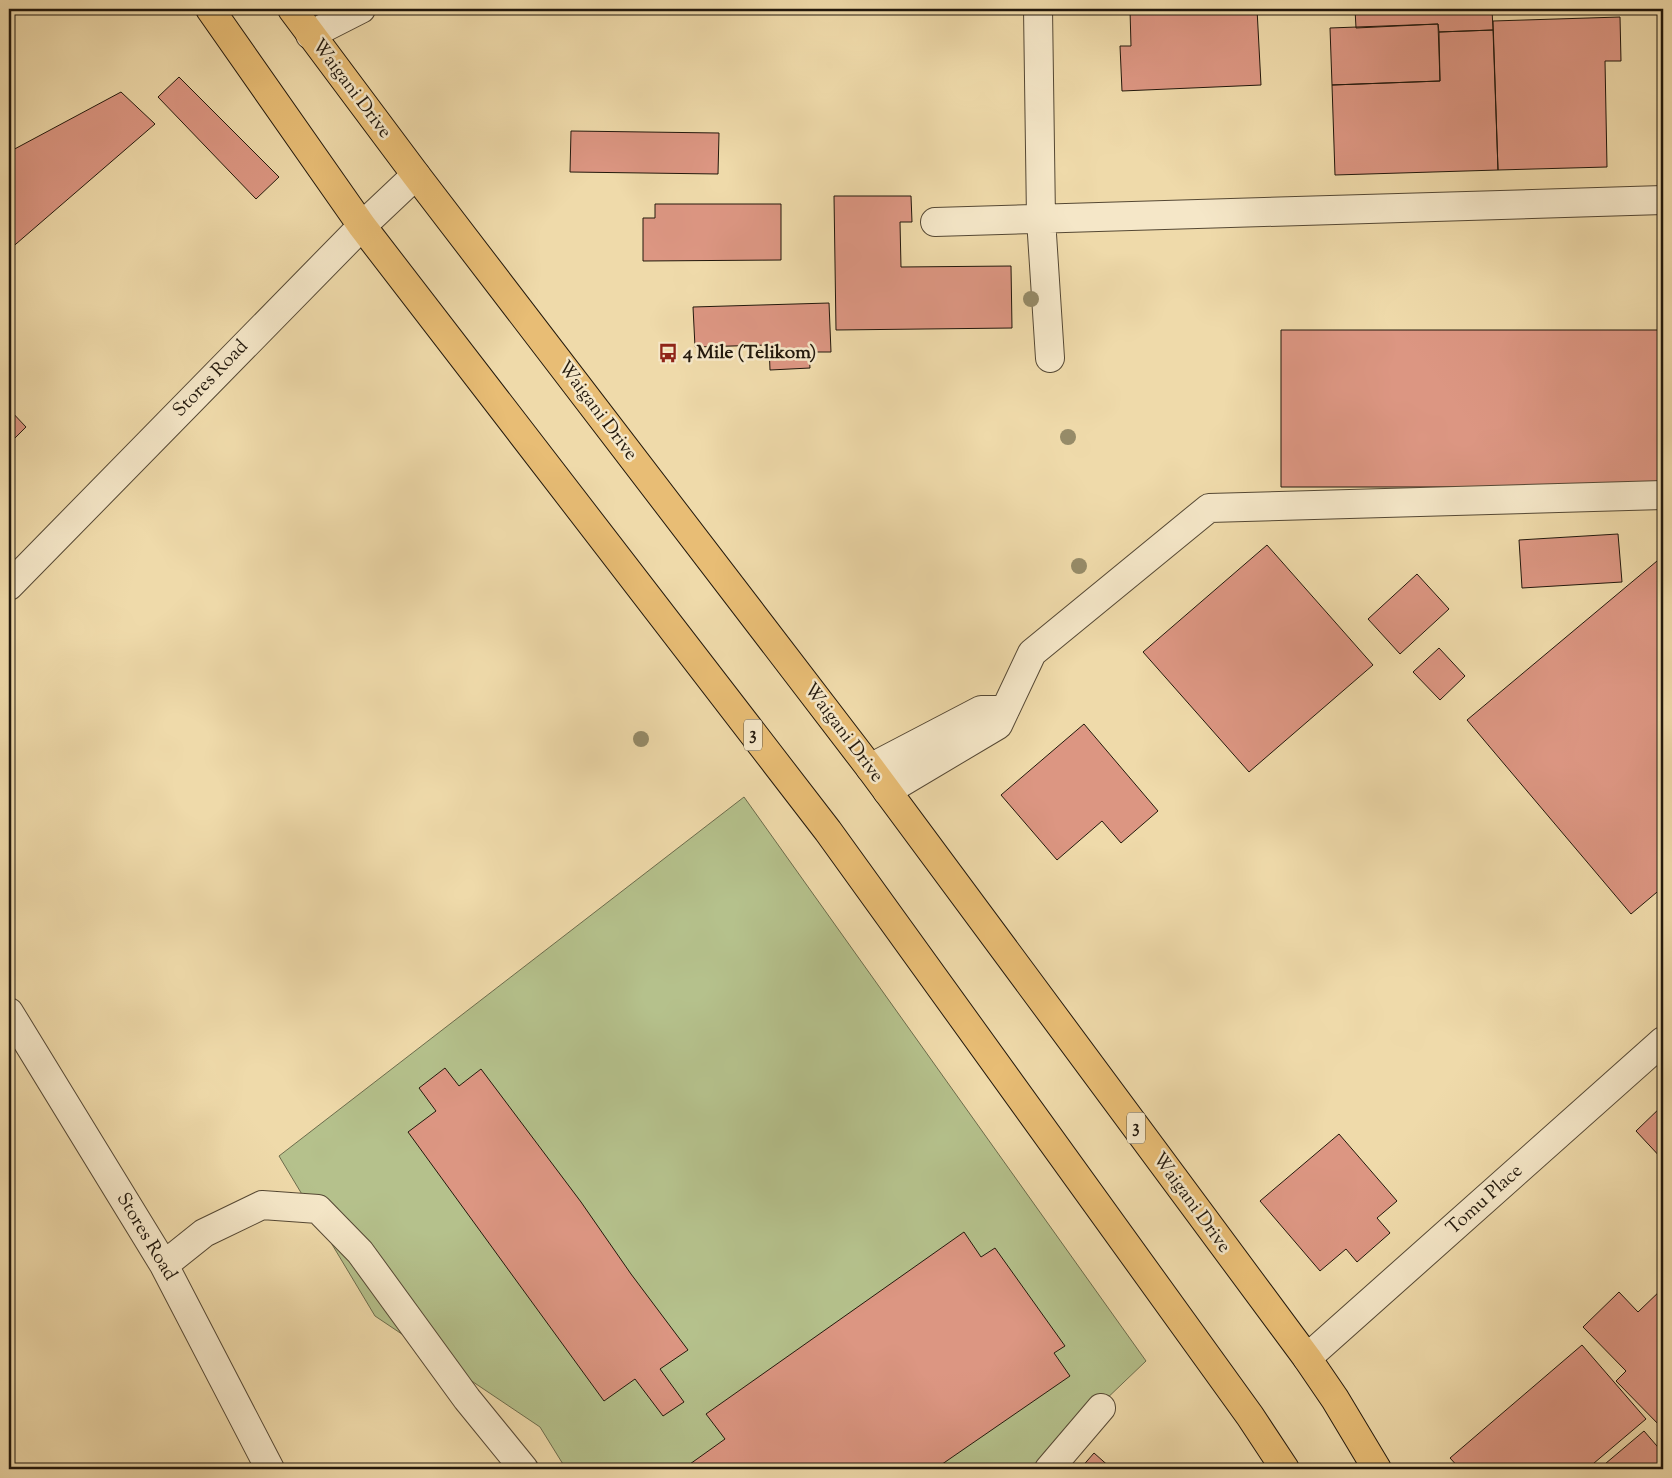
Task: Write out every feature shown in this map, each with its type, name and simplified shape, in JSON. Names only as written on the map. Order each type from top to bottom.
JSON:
[{"type":"highway","name":"3","points":[[210,9],[362,226],[828,832],[1250,1416],[1285,1469]]},
{"type":"highway","name":"Waigani Drive","points":[[292,9],[416,175],[870,768],[1306,1358],[1335,1399],[1377,1469]]},
{"type":"street","points":[[310,35],[361,9]]},
{"type":"street","points":[[1038,9],[1042,219],[1050,358]]},
{"type":"street","name":"Stores Road","points":[[9,586],[362,226],[416,175]]},
{"type":"street","points":[[935,222],[1663,200]]},
{"type":"street","points":[[887,791],[998,725],[1032,653],[1209,508],[1663,495]]},
{"type":"street","points":[[870,768],[981,710],[1005,710]]},
{"type":"street","name":"Stores Road","points":[[9,1012],[164,1265],[270,1469]]},
{"type":"street","name":"Tomu Place","points":[[1306,1358],[1663,1042]]},
{"type":"street","points":[[164,1265],[204,1233],[262,1205],[318,1209],[360,1252],[467,1399],[524,1469]]},
{"type":"street","points":[[1049,1469],[1101,1408]]},
{"type":"green space","points":[[744,797],[1146,1361],[1033,1469],[566,1469],[540,1427],[375,1316],[279,1156]]},
{"type":"building","points":[[1115,9],[1257,9],[1261,85],[1122,91],[1120,46],[1131,46],[1130,10]]},
{"type":"building","points":[[1355,9],[1492,9],[1493,30],[1439,32],[1438,24],[1356,28]]},
{"type":"building","points":[[1620,17],[1621,61],[1605,61],[1607,167],[1498,170],[1493,21]]},
{"type":"building","points":[[1438,24],[1440,81],[1332,85],[1330,28]]},
{"type":"building","points":[[1493,30],[1498,170],[1335,175],[1332,85],[1440,81],[1439,32]]},
{"type":"building","points":[[179,77],[279,177],[256,199],[158,97]]},
{"type":"building","points":[[121,92],[155,124],[9,250],[9,152]]},
{"type":"building","points":[[571,131],[719,133],[718,174],[570,172]]},
{"type":"building","points":[[834,196],[911,196],[912,222],[900,222],[901,267],[1011,266],[1012,328],[836,330]]},
{"type":"building","points":[[655,204],[781,204],[781,260],[643,261],[643,218],[655,218]]},
{"type":"building","points":[[829,303],[831,352],[809,352],[810,368],[770,370],[769,345],[695,347],[693,307]]},
{"type":"building","points":[[1281,330],[1663,330],[1663,487],[1281,487]]},
{"type":"building","points":[[9,409],[26,427],[9,444]]},
{"type":"building","points":[[1618,534],[1622,582],[1522,588],[1519,540]]},
{"type":"building","points":[[1267,545],[1373,665],[1249,772],[1143,652]]},
{"type":"building","points":[[1657,561],[1663,569],[1663,887],[1631,914],[1467,720]]},
{"type":"building","points":[[1417,574],[1449,609],[1400,654],[1368,619]]},
{"type":"building","points":[[1439,648],[1465,676],[1440,700],[1413,672]]},
{"type":"building","points":[[1084,724],[1158,811],[1121,843],[1102,821],[1057,860],[1001,795]]},
{"type":"building","points":[[445,1068],[459,1086],[481,1069],[581,1202],[631,1274],[688,1350],[660,1369],[684,1402],[663,1416],[635,1379],[604,1401],[408,1132],[436,1111],[419,1088]]},
{"type":"building","points":[[1663,1105],[1663,1160],[1636,1131]]},
{"type":"building","points":[[1339,1134],[1397,1201],[1377,1218],[1390,1233],[1357,1262],[1346,1249],[1320,1271],[1260,1201]]},
{"type":"building","points":[[964,1232],[981,1257],[995,1248],[1065,1346],[1054,1353],[1070,1376],[935,1469],[694,1469],[690,1464],[725,1439],[706,1414]]},
{"type":"building","points":[[1663,1288],[1663,1429],[1616,1381],[1626,1371],[1583,1327],[1619,1292],[1638,1312]]},
{"type":"building","points":[[1582,1345],[1646,1419],[1587,1469],[1460,1469],[1450,1458]]},
{"type":"building","points":[[1644,1431],[1663,1453],[1663,1469],[1599,1469]]},
{"type":"building","points":[[1094,1453],[1112,1469],[1080,1469]]},
{"type":"place","name":"4 Mile (Telikom)","points":[[668,353]]}]
